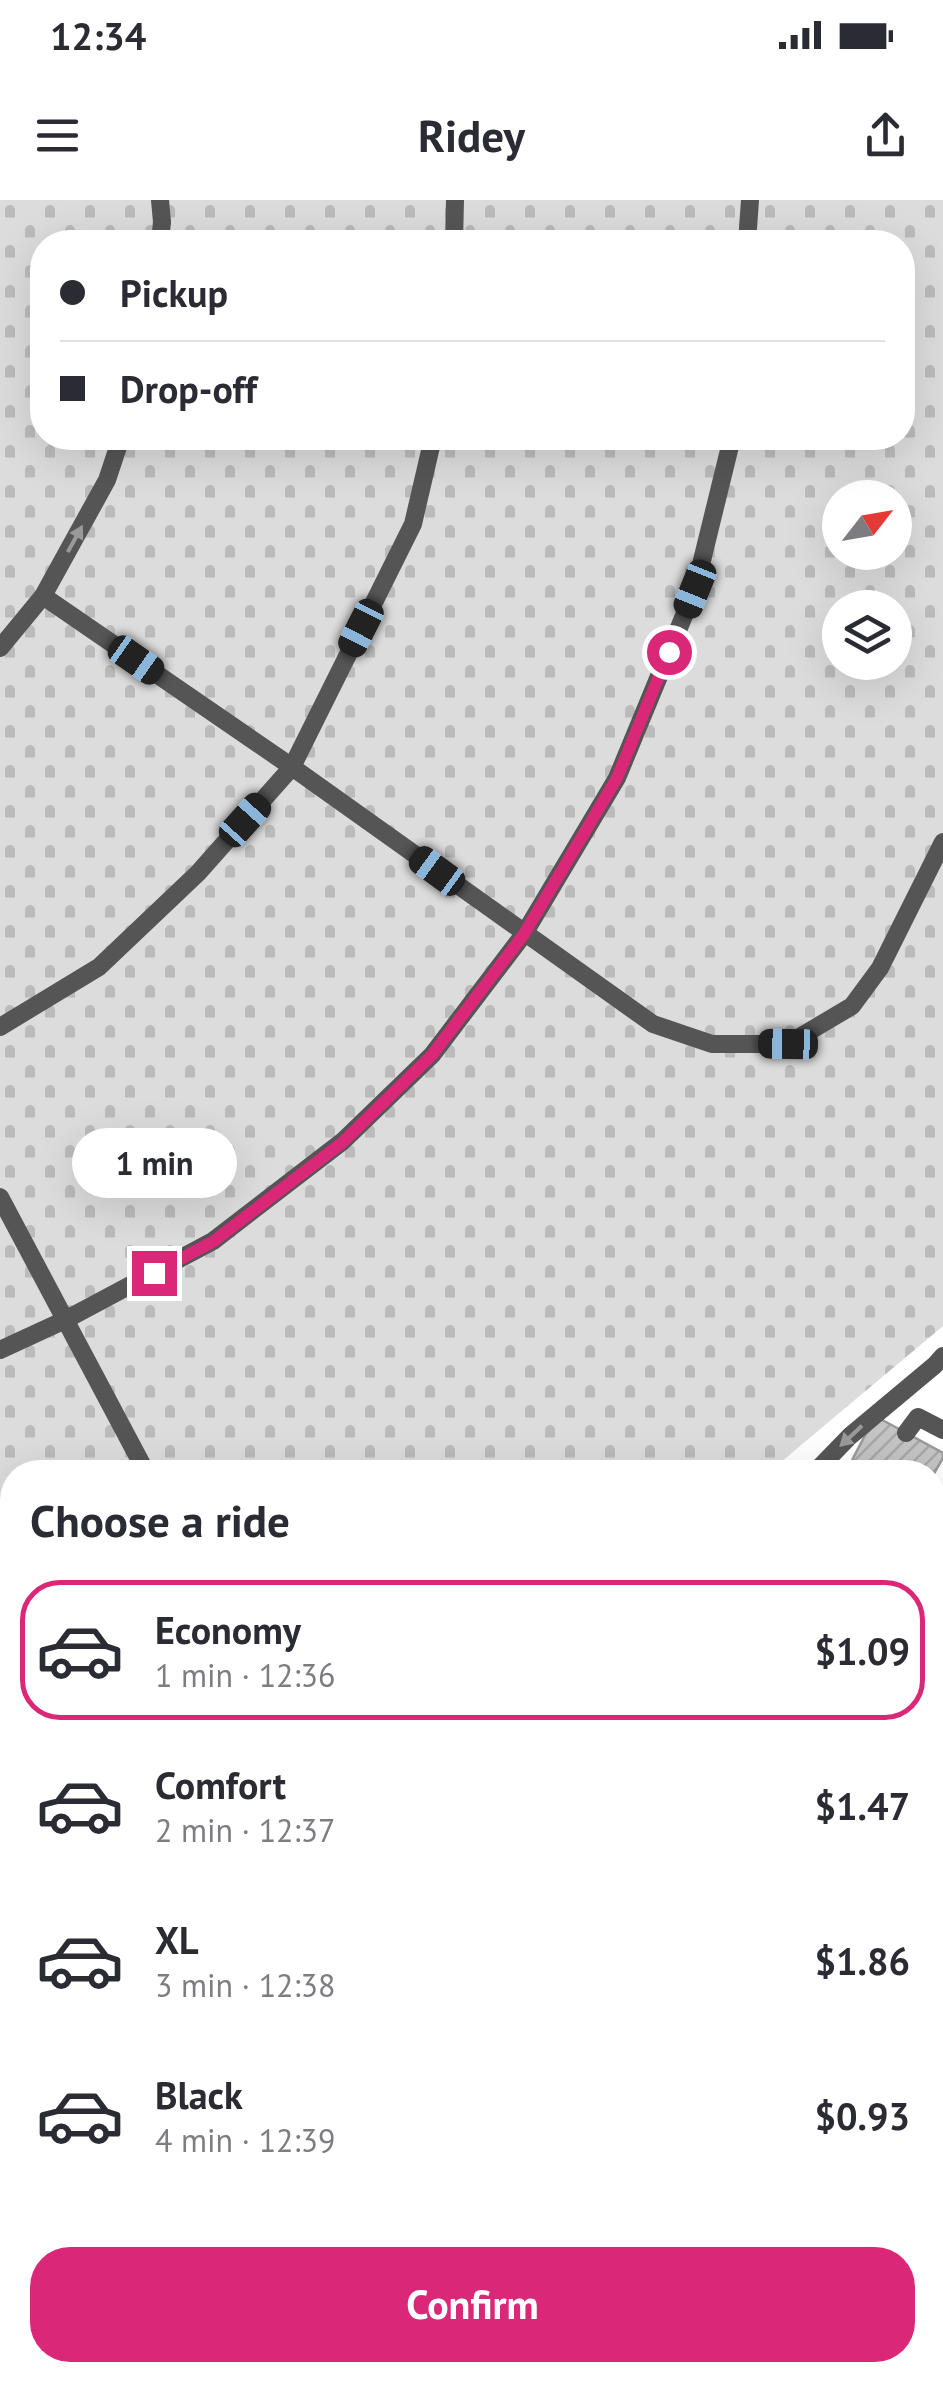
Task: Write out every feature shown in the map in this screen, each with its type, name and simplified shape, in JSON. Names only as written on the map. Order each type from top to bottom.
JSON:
[{"type":"lane","points":[[160,200],[161,230]]},
{"type":"lane","points":[[454,230],[455,200]]},
{"type":"lane","points":[[748,230],[750,200]]},
{"type":"lane","points":[[0,648],[43,596],[108,480],[117,450]]},
{"type":"lane","points":[[0,1027],[99,966],[198,873],[292,767],[413,524],[430,450]]},
{"type":"lane","points":[[0,1350],[214,1241],[343,1142],[432,1055],[524,934],[617,778],[695,589],[729,450]]},
{"type":"lane","points":[[43,596],[292,767],[653,1024],[712,1044],[788,1044],[852,1006],[880,968],[943,842]]},
{"type":"lane","points":[[0,1197],[140,1460]]},
{"type":"lane","points":[[827,1460],[943,1356]]},
{"type":"lane","points":[[887,1404],[943,1430]]},
{"type":"lane","points":[[906,1434],[918,1417]]},
{"type":"green space","points":[[0,200],[943,200],[943,1326],[783,1460],[0,1460]]},
{"type":"building","points":[[875,1416],[943,1453],[942,1460],[852,1460]]},
{"type":"route","points":[[154,1273],[214,1241],[343,1142],[432,1055],[524,934],[617,778],[669,652]]}]
